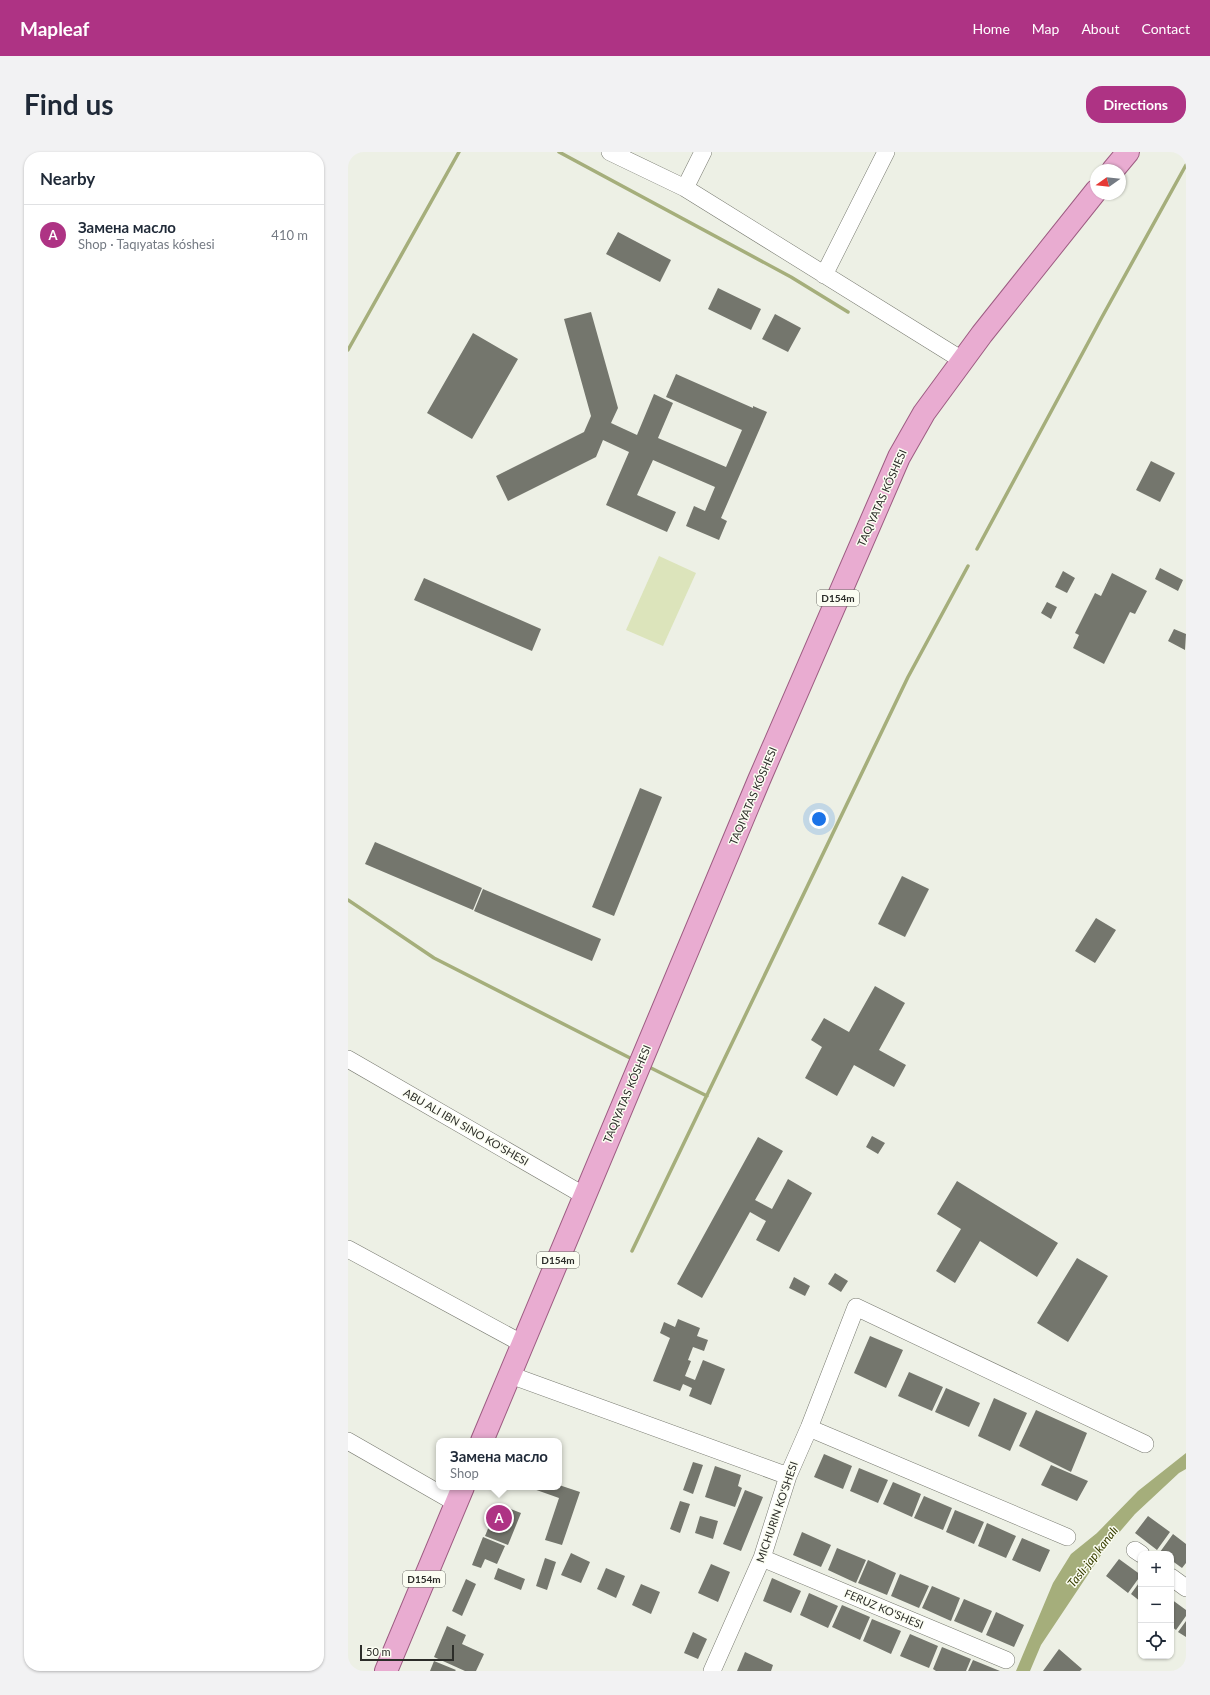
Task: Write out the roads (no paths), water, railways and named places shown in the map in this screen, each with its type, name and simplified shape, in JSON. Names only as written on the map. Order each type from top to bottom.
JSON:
[{"type":"main road","points":[[1118,164],[1128,152]]},
{"type":"main road","name":"D154m","points":[[483,1438],[762,773],[899,457],[924,413],[962,360],[1090,199]]},
{"type":"main road","name":"D154m","points":[[386,1671],[459,1495]]},
{"type":"street","points":[[610,152],[685,188],[962,360]]},
{"type":"street","points":[[685,188],[703,152]]},
{"type":"street","points":[[824,275],[886,152]]},
{"type":"street","name":"ABU ALI IBN SINO KO'SHESI","points":[[348,1059],[585,1196]]},
{"type":"street","points":[[348,1249],[523,1344]]},
{"type":"street","name":"MICHURIN KO'SHESI","points":[[712,1671],[762,1558],[788,1476],[809,1428],[856,1306],[1145,1444]]},
{"type":"street","points":[[510,1375],[788,1476]]},
{"type":"street","points":[[809,1428],[1067,1537]]},
{"type":"street","points":[[348,1441],[436,1484]]},
{"type":"street","points":[[449,1490],[459,1495]]},
{"type":"street","name":"FERUZ KO'SHESI","points":[[762,1558],[1006,1660]]},
{"type":"street","points":[[1174,1579],[1186,1588]]},
{"type":"water","name":"Taslı-jap kanalı","points":[[1186,1453],[1186,1469],[1179,1473],[1135,1514],[1105,1549],[1041,1645],[1030,1671],[1016,1671],[1053,1583],[1071,1554],[1097,1533],[1138,1491]]},
{"type":"waterway","points":[[348,350],[459,152]]},
{"type":"waterway","points":[[559,152],[791,277],[848,312]]},
{"type":"waterway","points":[[977,549],[1186,165]]},
{"type":"waterway","points":[[632,1251],[908,677],[968,566]]},
{"type":"waterway","points":[[348,900],[434,958],[634,1060]]},
{"type":"waterway","points":[[647,1066],[707,1096]]},
{"type":"place","name":"Замена масло","points":[[499,1518]]}]
